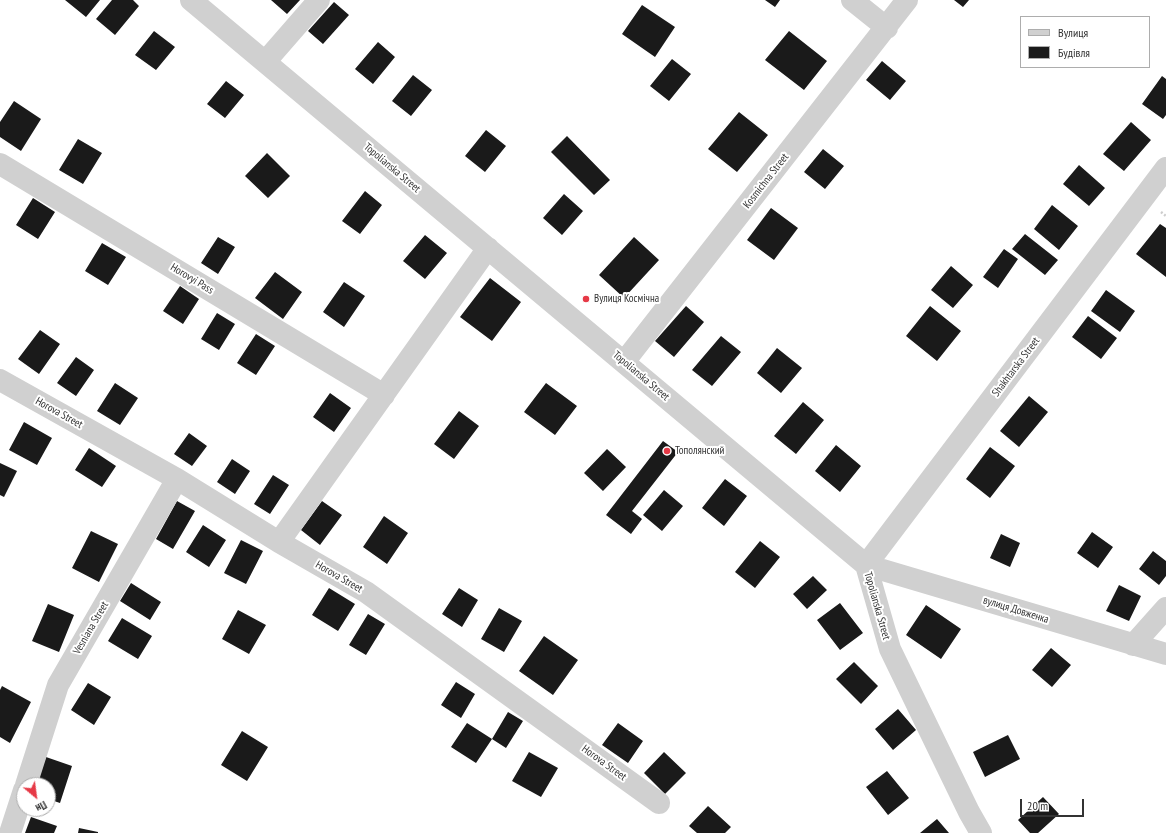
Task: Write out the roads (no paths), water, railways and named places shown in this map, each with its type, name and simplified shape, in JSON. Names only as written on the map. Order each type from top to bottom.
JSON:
[{"type":"street","name":"Topolianska Street","points":[[191,0],[866,565],[890,649],[969,812],[982,833]]},
{"type":"street","points":[[265,62],[319,0]]},
{"type":"street","points":[[852,0],[887,28]]},
{"type":"street","name":"Kosmichna Street","points":[[624,362],[887,28],[907,0]]},
{"type":"street","name":"Horovyi Pass","points":[[0,164],[384,395]]},
{"type":"street","name":"Shakhtarska Street","points":[[866,565],[1166,168]]},
{"type":"street","points":[[279,542],[488,248]]},
{"type":"street","name":"Horova Street","points":[[0,380],[177,479],[279,542],[366,592],[659,803]]},
{"type":"street","name":"Vesniana Street","points":[[29,777],[58,685],[177,479]]},
{"type":"street","name":"вулиця Довженка","points":[[866,565],[1166,654]]},
{"type":"street","points":[[1133,645],[1166,608]]},
{"type":"street","points":[[10,833],[16,815]]},
{"type":"place","name":"Вулиця Космічна","points":[[586,299]]},
{"type":"place","name":"Тополянский","points":[[667,451]]}]
